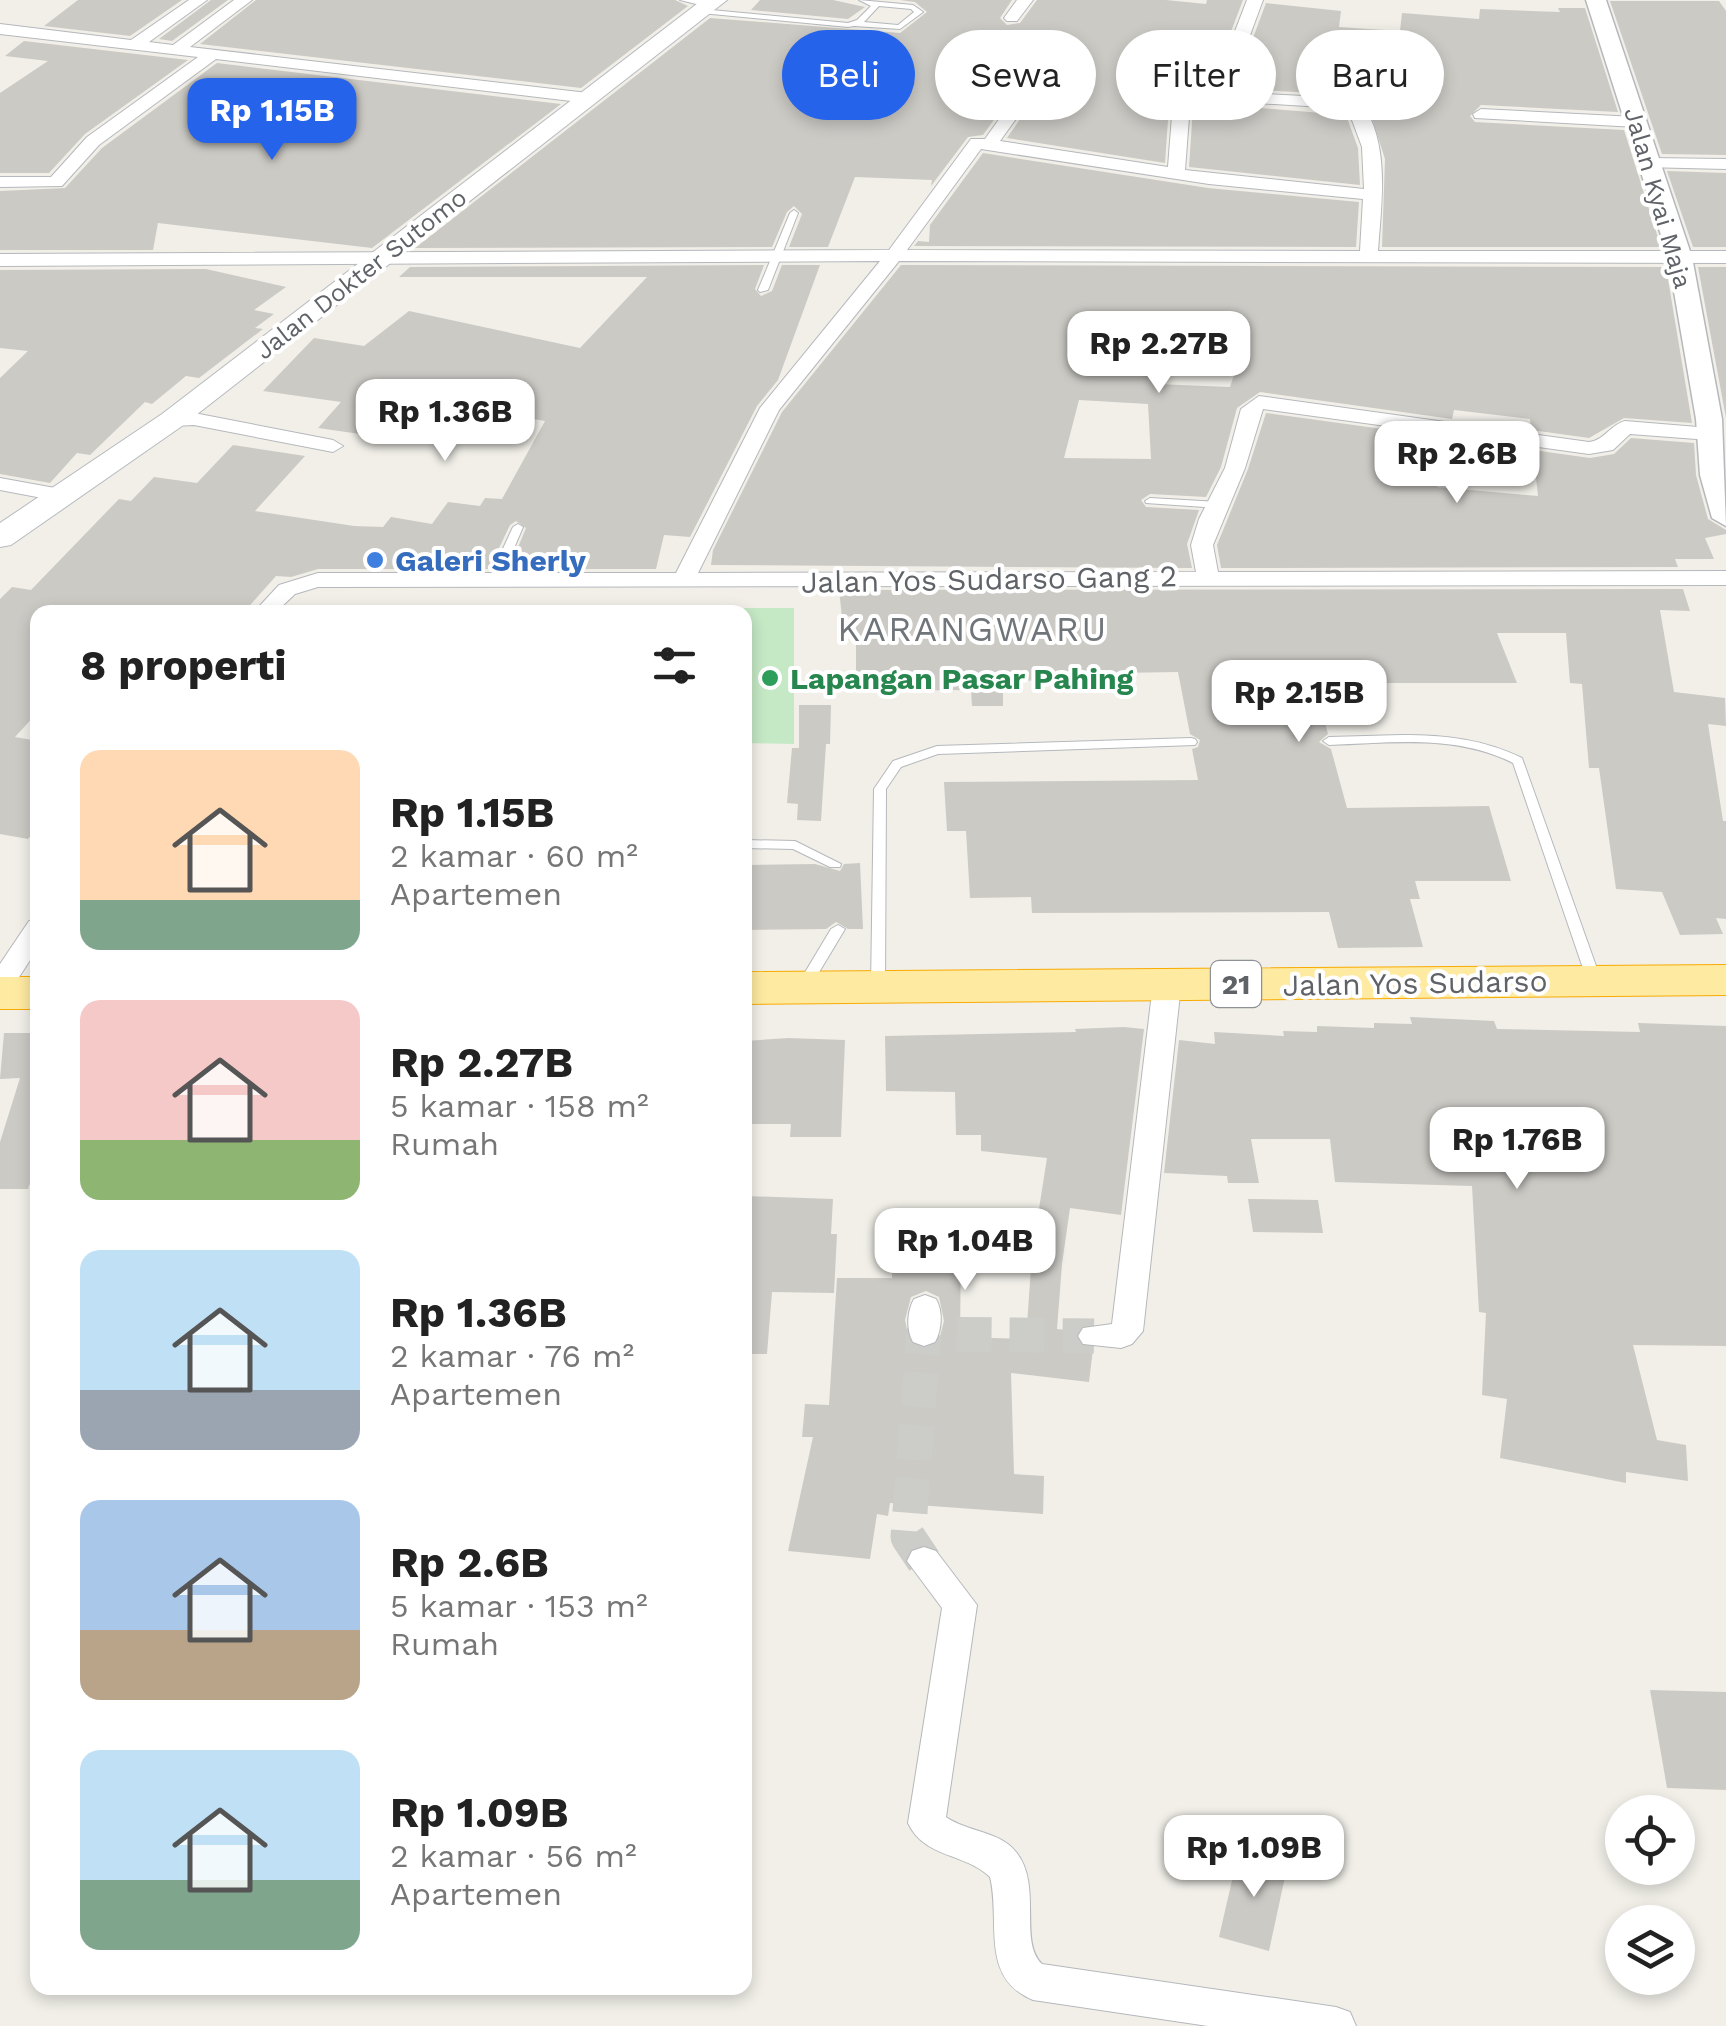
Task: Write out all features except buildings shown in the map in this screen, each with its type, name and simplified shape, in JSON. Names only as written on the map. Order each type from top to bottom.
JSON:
[{"type":"highway","name":"Jalan Yos Sudarso","points":[[752,988],[1726,980]]},
{"type":"highway","points":[[0,994],[30,993]]},
{"type":"main road","name":"Jalan Dokter Sutomo","points":[[0,538],[172,420],[704,4]]},
{"type":"street","points":[[138,43],[199,0]]},
{"type":"street","points":[[178,48],[244,0]]},
{"type":"street","points":[[1012,18],[1025,0]]},
{"type":"street","points":[[1244,30],[1255,0]]},
{"type":"street","name":"Jalan Kyai Maja","points":[[1596,0],[1680,257],[1714,419],[1713,475],[1726,518]]},
{"type":"street","points":[[0,29],[588,98]]},
{"type":"street","points":[[0,182],[56,182],[92,141],[215,52]]},
{"type":"street","points":[[1276,100],[1341,104],[1361,114],[1368,138],[1372,195],[1370,256]]},
{"type":"street","points":[[1481,114],[1636,122]]},
{"type":"street","points":[[989,145],[1007,120]]},
{"type":"street","points":[[1176,174],[1180,120]]},
{"type":"street","points":[[683,581],[770,408],[894,256],[976,143],[1176,174],[1372,195]]},
{"type":"street","points":[[1650,163],[1726,164]]},
{"type":"street","points":[[0,260],[380,260],[420,256],[1726,258]]},
{"type":"street","points":[[1208,576],[1202,545],[1235,468],[1250,409],[1259,402],[1589,448],[1606,446],[1625,427],[1714,419]]},
{"type":"street","points":[[172,420],[194,419],[333,446]]},
{"type":"street","points":[[0,484],[58,495]]},
{"type":"street","name":"Jalan Yos Sudarso Gang 2","points":[[270,605],[278,594],[295,584],[318,580],[1726,578]]},
{"type":"street","points":[[0,984],[30,939]]},
{"type":"street","points":[[1094,1336],[1121,1336],[1127,1331],[1167,985]]},
{"type":"street","points":[[924,1561],[960,1605],[927,1823],[935,1834],[987,1851],[1002,1863],[1010,1879],[1014,1956],[1023,1975],[1033,1982],[1336,2026]]},
{"type":"lane","points":[[704,4],[900,27],[919,12],[913,7],[864,0]]},
{"type":"lane","points":[[856,24],[875,3]]},
{"type":"lane","points":[[763,290],[794,213]]},
{"type":"lane","points":[[1150,501],[1219,505]]},
{"type":"lane","points":[[494,581],[518,527]]},
{"type":"lane","points":[[1330,741],[1454,741],[1494,746],[1518,761],[1594,981]]},
{"type":"lane","points":[[878,988],[880,789],[898,764],[938,750],[1191,742]]},
{"type":"lane","points":[[752,844],[795,845],[834,864]]},
{"type":"lane","points":[[802,988],[838,929]]},
{"type":"green space","name":"Lapangan Pasar Pahing","points":[[752,608],[794,608],[794,744],[752,743]]},
{"type":"tunnel","points":[[924,1561],[908,1537],[924,1334],[1094,1336]]},
{"type":"place","name":"Galeri Sherly","points":[[375,560]]},
{"type":"place","name":"Lapangan Pasar Pahing","points":[[770,678]]},
{"type":"district","name":"KARANGWARU","points":[[973,629]]}]
